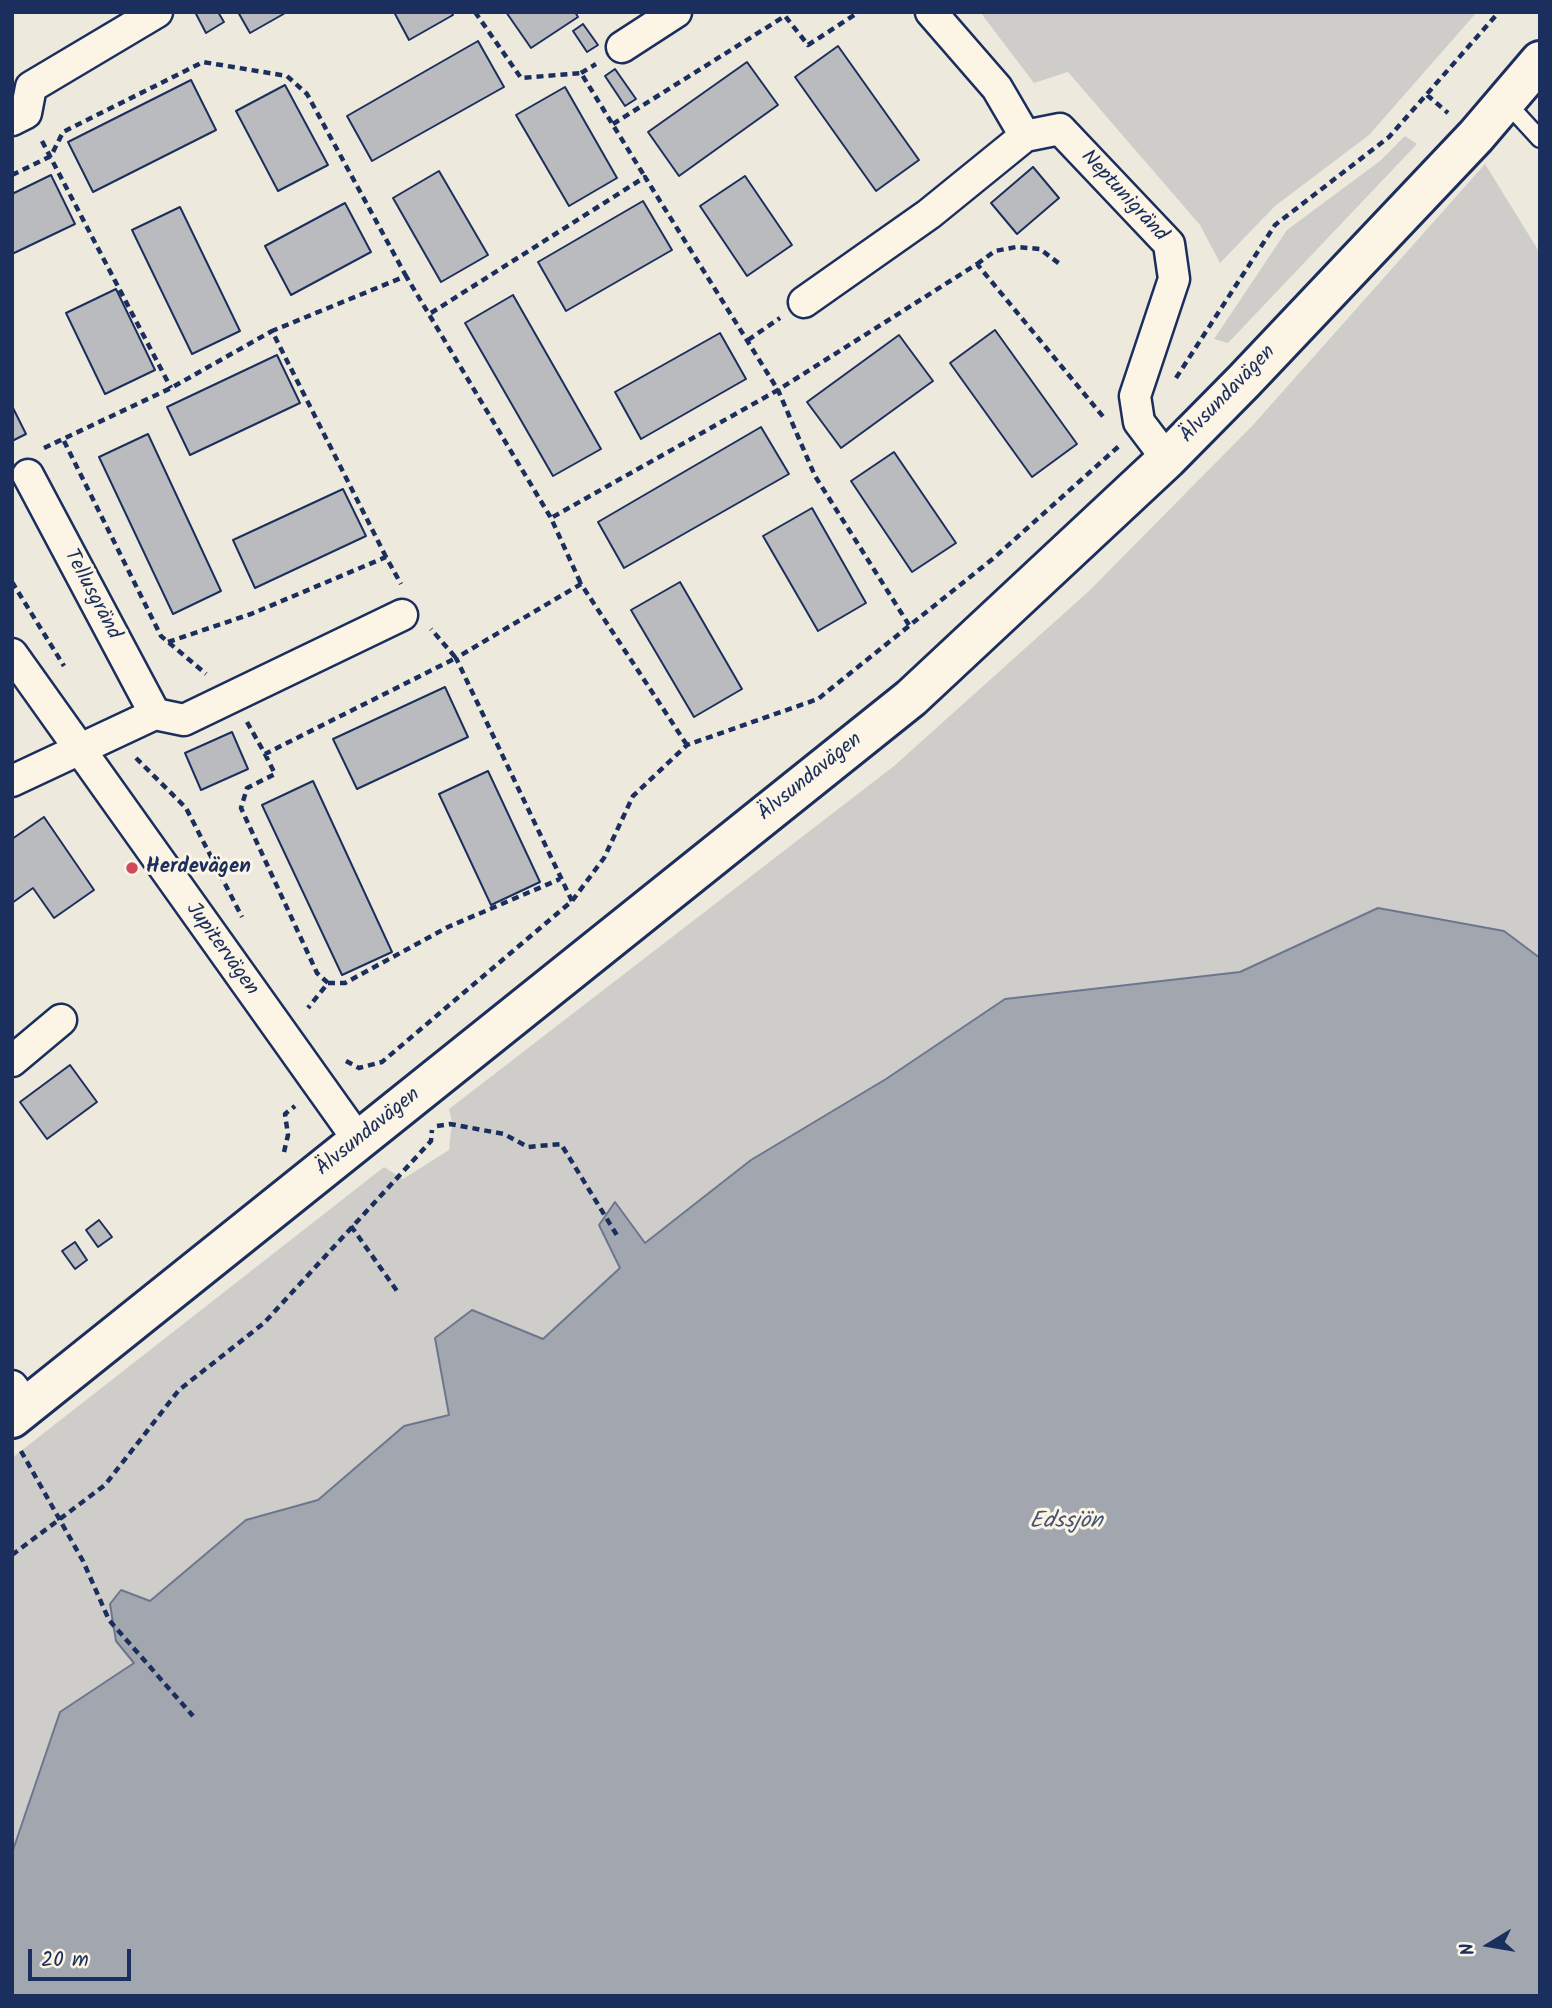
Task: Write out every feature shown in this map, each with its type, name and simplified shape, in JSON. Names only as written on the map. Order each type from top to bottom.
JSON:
[{"type":"street","points":[[19,117],[31,87],[158,12]]},
{"type":"street","points":[[622,47],[677,12]]},
{"type":"street","points":[[931,12],[997,88],[1025,136]]},
{"type":"street","name":"Älvsundavägen","points":[[18,1414],[359,1141],[422,1113],[911,698],[1167,458],[1244,381],[1506,102],[1540,61]]},
{"type":"street","name":"Neptunigränd","points":[[804,302],[929,214],[1025,136],[1060,129],[1169,244],[1174,279],[1135,396],[1131,431]]},
{"type":"street","points":[[1131,431],[1167,458]]},
{"type":"street","name":"Tellusgränd","points":[[28,475],[155,714]]},
{"type":"street","points":[[12,781],[155,714],[184,720],[233,698],[409,607]]},
{"type":"street","name":"Jupitervägen","points":[[12,654],[359,1141]]},
{"type":"street","points":[[12,1061],[61,1020]]},
{"type":"lane","points":[[1506,102],[1540,139]]},
{"type":"path","points":[[475,12],[521,78],[582,73],[778,390],[815,476],[909,625]]},
{"type":"path","points":[[612,124],[784,14],[808,45],[859,12]]},
{"type":"path","points":[[339,1052],[347,1063],[359,1068],[382,1062],[572,901],[604,858],[633,796],[687,745],[818,699],[995,557],[1131,431],[1187,366],[1275,225],[1389,137],[1499,12]]},
{"type":"path","points":[[12,174],[51,156],[64,132],[202,62],[287,76],[307,94],[406,276],[431,313],[551,518],[581,583],[687,745]]},
{"type":"path","points":[[19,117],[51,156],[171,388]]},
{"type":"path","points":[[431,313],[645,177]]},
{"type":"path","points":[[551,518],[778,390],[995,251],[1016,247],[1040,249],[1061,265]]},
{"type":"path","points":[[977,264],[1131,431]]},
{"type":"path","points":[[28,475],[18,457],[64,441],[171,388],[272,331],[406,276]]},
{"type":"path","points":[[272,331],[409,607],[456,658],[572,901]]},
{"type":"path","points":[[64,441],[161,636],[233,698],[275,774],[247,788],[241,808],[317,973],[328,983],[345,984],[448,927],[560,879]]},
{"type":"path","points":[[169,642],[251,614],[386,557]]},
{"type":"path","points":[[12,582],[71,677]]},
{"type":"path","points":[[265,754],[456,658],[581,583]]},
{"type":"path","points":[[113,735],[186,808],[244,920]]},
{"type":"path","points":[[308,1008],[328,983]]},
{"type":"path","points":[[300,997],[316,1019]]},
{"type":"path","points":[[12,1555],[106,1485],[179,1390],[264,1324],[431,1141],[422,1113],[382,1062]]},
{"type":"path","points":[[422,1113],[450,1124],[504,1134],[528,1147],[561,1144],[618,1237]]},
{"type":"path","points":[[351,1226],[397,1291]]},
{"type":"path","points":[[18,1414],[57,1519],[83,1561],[109,1620],[192,1716]]},
{"type":"shaded area","points":[[980,12],[1477,12],[1369,135],[1275,206],[1220,263],[1200,225],[1068,72],[1034,83]]},
{"type":"shaded area","points":[[1405,136],[1417,144],[1228,343],[1214,339],[1287,230],[1380,161]]},
{"type":"shaded area","points":[[1485,164],[1540,253],[1540,958],[1504,931],[1378,908],[1240,972],[1005,999],[886,1079],[751,1160],[644,1243],[615,1202],[599,1225],[620,1268],[543,1339],[472,1310],[449,1414],[404,1427],[318,1500],[246,1520],[150,1601],[134,1663],[60,1712],[12,1853],[12,1458],[384,1167],[403,1179],[449,1150],[452,1122],[449,1109],[894,766],[1089,591],[1253,425]]},
{"type":"water","name":"Edssjön","points":[[1378,908],[1504,931],[1540,958],[1540,1996],[12,1996],[12,1853],[60,1712],[134,1663],[116,1641],[110,1604],[121,1590],[150,1601],[246,1520],[318,1500],[404,1426],[449,1415],[435,1338],[472,1310],[543,1339],[620,1268],[599,1225],[615,1202],[645,1243],[751,1160],[886,1079],[1005,999],[1240,972]]},
{"type":"building","points":[[195,12],[218,12],[224,22],[206,33]]},
{"type":"building","points":[[238,12],[287,12],[250,33]]},
{"type":"building","points":[[394,12],[451,12],[453,15],[409,40]]},
{"type":"building","points":[[506,12],[575,12],[578,17],[531,48]]},
{"type":"building","points":[[583,24],[598,45],[587,52],[573,31]]},
{"type":"building","points":[[478,41],[504,87],[372,161],[347,116]]},
{"type":"building","points":[[838,46],[919,160],[876,191],[795,77]]},
{"type":"building","points":[[747,62],[778,105],[679,176],[648,132]]},
{"type":"building","points":[[615,69],[636,99],[625,106],[605,76]]},
{"type":"building","points":[[191,80],[216,130],[93,192],[68,142]]},
{"type":"building","points":[[285,85],[328,165],[278,191],[236,111]]},
{"type":"building","points":[[565,87],[617,178],[569,206],[516,115]]},
{"type":"building","points":[[1033,167],[1059,198],[1017,234],[991,203]]},
{"type":"building","points":[[439,171],[488,255],[441,282],[393,198]]},
{"type":"building","points":[[51,175],[75,224],[12,254],[12,194]]},
{"type":"building","points":[[745,176],[792,245],[747,276],[700,206]]},
{"type":"building","points":[[643,201],[672,250],[566,311],[538,262]]},
{"type":"building","points":[[345,203],[371,252],[291,295],[265,246]]},
{"type":"building","points":[[180,207],[240,331],[192,354],[132,230]]},
{"type":"building","points":[[116,289],[155,370],[105,394],[66,313]]},
{"type":"building","points":[[513,295],[601,449],[553,476],[465,323]]},
{"type":"building","points":[[995,330],[1077,444],[1032,477],[950,363]]},
{"type":"building","points":[[720,333],[746,379],[641,439],[615,392]]},
{"type":"building","points":[[899,335],[933,381],[841,448],[807,402]]},
{"type":"building","points":[[277,355],[300,403],[190,455],[167,407]]},
{"type":"building","points":[[12,406],[26,434],[12,441]]},
{"type":"building","points":[[761,427],[789,474],[624,568],[598,522]]},
{"type":"building","points":[[148,434],[221,591],[173,614],[99,457]]},
{"type":"building","points":[[894,452],[956,543],[912,572],[851,481]]},
{"type":"building","points":[[343,489],[366,536],[255,588],[233,540]]},
{"type":"building","points":[[812,508],[866,603],[818,631],[763,536]]},
{"type":"building","points":[[680,582],[742,689],[694,717],[631,610]]},
{"type":"building","points":[[445,687],[468,737],[357,789],[333,739]]},
{"type":"building","points":[[232,732],[248,769],[201,790],[185,753]]},
{"type":"building","points":[[488,771],[540,882],[491,905],[439,794]]},
{"type":"building","points":[[313,781],[392,952],[342,975],[262,805]]},
{"type":"building","points":[[44,817],[94,890],[54,918],[33,888],[12,903],[12,839]]},
{"type":"building","points":[[70,1065],[97,1102],[47,1139],[20,1102]]},
{"type":"building","points":[[99,1220],[112,1237],[98,1247],[86,1230]]},
{"type":"building","points":[[75,1242],[87,1260],[75,1269],[62,1251]]},
{"type":"place","name":"Herdevägen","points":[[132,868]]}]
